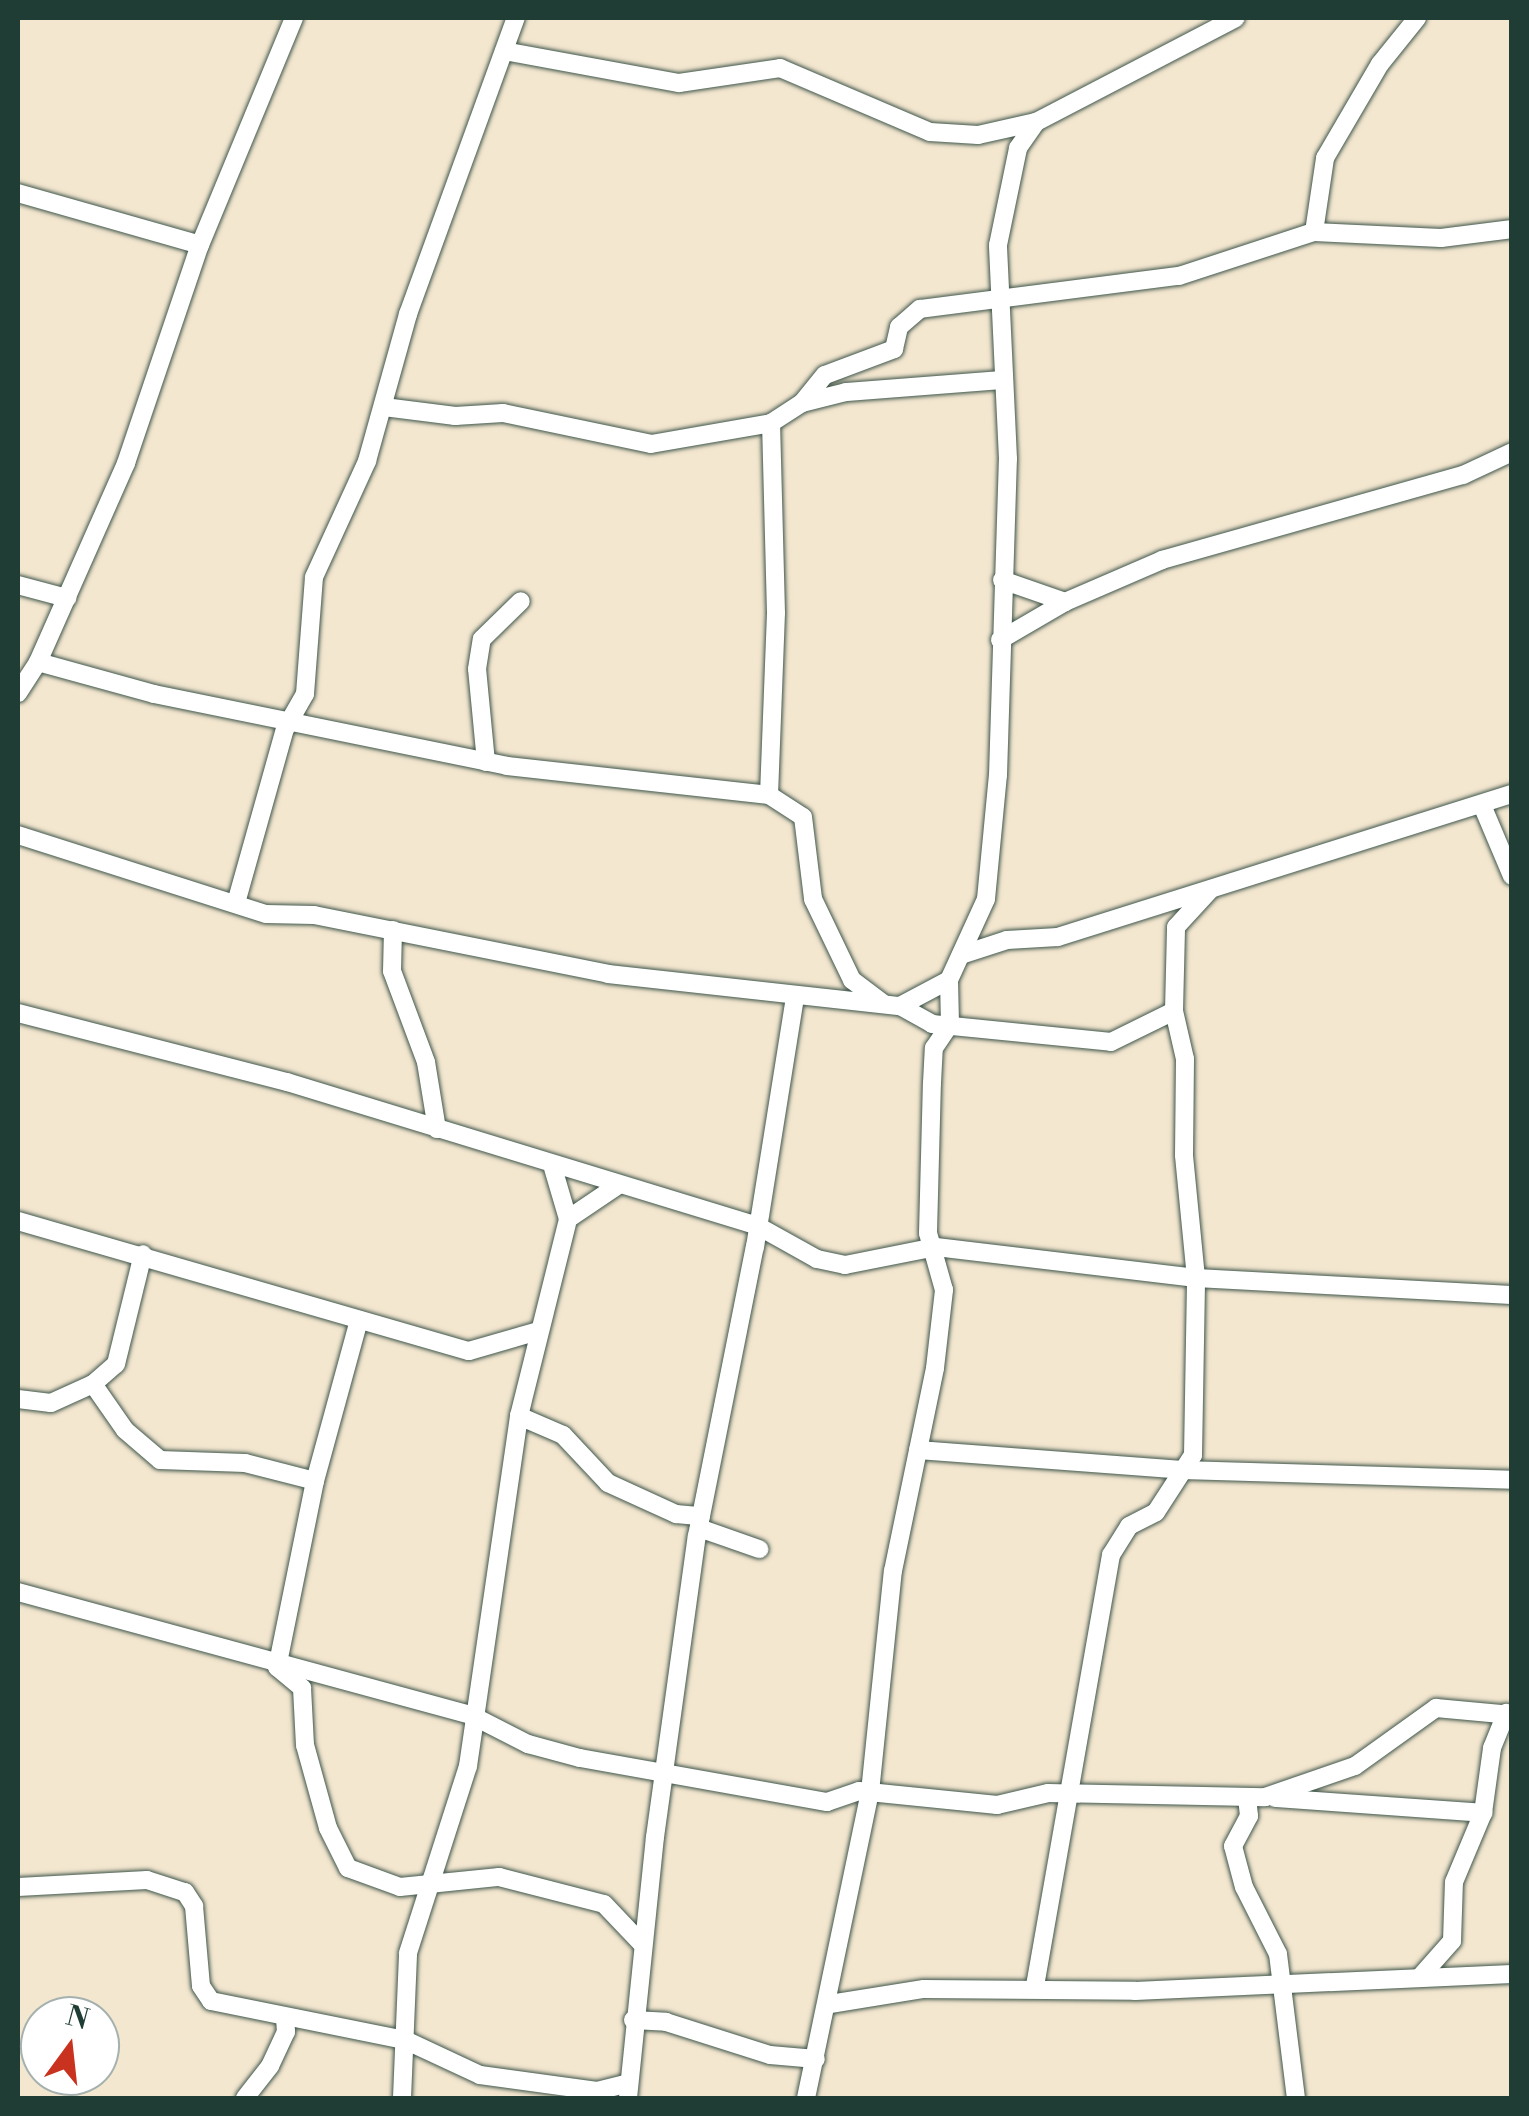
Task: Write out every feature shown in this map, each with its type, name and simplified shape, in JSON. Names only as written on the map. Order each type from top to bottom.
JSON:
[{"type":"street","points":[[18,693],[38,662],[126,463],[200,246],[294,18]]},
{"type":"street","points":[[236,902],[288,722],[305,694],[314,577],[384,408],[414,295],[516,18]]},
{"type":"street","points":[[1314,232],[1324,158],[1380,64],[1417,18]]},
{"type":"street","points":[[504,51],[679,83],[780,68],[930,132],[978,134],[1036,122],[1225,19]]},
{"type":"street","points":[[806,2098],[830,2004],[870,1792],[893,1571],[944,1290],[936,1247],[928,1233],[934,1048],[950,1024],[949,980],[986,899],[998,775],[1008,459],[999,301],[1007,183],[1018,148],[1036,122]]},
{"type":"street","points":[[18,193],[200,246]]},
{"type":"street","points":[[384,408],[455,416],[503,413],[651,444],[771,423],[802,402],[825,375],[894,349],[899,327],[920,308],[1179,276],[1314,232],[1440,238],[1512,229]]},
{"type":"street","points":[[802,402],[894,384],[1002,380]]},
{"type":"street","points":[[769,795],[776,613],[771,423]]},
{"type":"street","points":[[1000,640],[1065,602],[1162,560],[1462,475],[1512,452]]},
{"type":"street","points":[[1002,580],[1065,602]]},
{"type":"street","points":[[18,586],[67,598]]},
{"type":"street","points":[[486,762],[478,669],[482,639],[520,600]]},
{"type":"street","points":[[38,662],[288,722],[486,762],[591,780],[769,795],[803,816],[813,899],[852,980],[910,1016],[1110,1042],[1174,1011]]},
{"type":"street","points":[[962,955],[1007,940],[1058,937],[1512,794]]},
{"type":"street","points":[[1482,804],[1512,876]]},
{"type":"street","points":[[18,836],[266,914],[314,914],[608,974],[795,998],[892,1005],[949,980]]},
{"type":"street","points":[[1034,1986],[1071,1798],[1111,1555],[1128,1526],[1156,1512],[1193,1455],[1196,1278],[1187,1209],[1185,1059],[1174,1011],[1176,926],[1210,890]]},
{"type":"street","points":[[1148,909],[1176,926]]},
{"type":"street","points":[[393,930],[392,971],[426,1062],[437,1129]]},
{"type":"street","points":[[18,1886],[84,1879],[174,1886],[194,1906],[204,1995],[286,2017],[405,2040],[480,2076],[597,2092],[628,2091],[642,1944],[700,1522],[795,998]]},
{"type":"street","points":[[18,1013],[287,1082],[553,1168],[756,1225],[817,1259],[845,1265],[936,1247],[1196,1278],[1512,1295]]},
{"type":"street","points":[[402,2098],[408,1953],[434,1884],[468,1766],[519,1416],[535,1332],[568,1219],[553,1168]]},
{"type":"street","points":[[568,1219],[616,1186]]},
{"type":"street","points":[[18,1220],[470,1351],[535,1332]]},
{"type":"street","points":[[18,1399],[51,1403],[93,1384],[116,1364],[144,1254]]},
{"type":"street","points":[[276,1666],[314,1481],[360,1320]]},
{"type":"street","points":[[93,1384],[125,1430],[160,1460],[245,1463],[314,1481]]},
{"type":"street","points":[[519,1416],[563,1435],[608,1483],[758,1549]]},
{"type":"street","points":[[918,1450],[1182,1470],[1512,1480]]},
{"type":"street","points":[[18,1592],[276,1666],[474,1716],[528,1744],[666,1776],[717,1778],[827,1802],[870,1792],[997,1806],[1048,1793],[1071,1798],[1256,1797],[1484,1813]]},
{"type":"street","points":[[276,1666],[302,1688],[310,1772],[348,1868],[400,1887],[499,1877],[604,1904],[642,1944]]},
{"type":"street","points":[[1256,1797],[1355,1766],[1436,1708],[1509,1714],[1492,1748],[1484,1813],[1454,1882],[1452,1941],[1421,1976]]},
{"type":"street","points":[[1256,1797],[1233,1846],[1244,1887],[1278,1954],[1296,2098]]},
{"type":"street","points":[[830,2004],[924,1989],[1280,1986],[1512,1974]]},
{"type":"street","points":[[245,2098],[270,2066],[286,2017]]},
{"type":"street","points":[[633,2020],[666,2022],[770,2055],[816,2058]]}]
